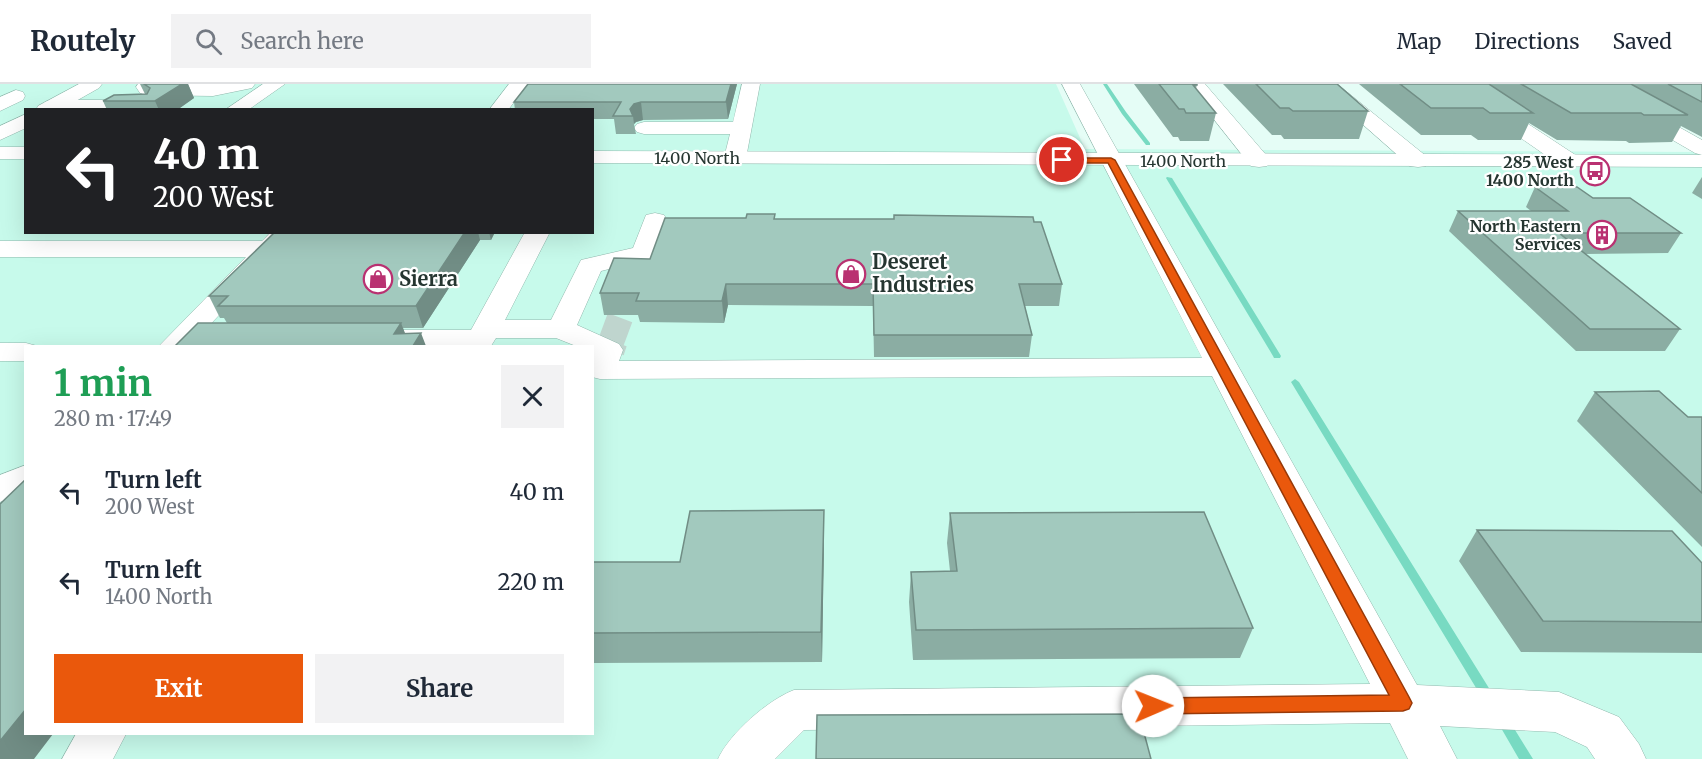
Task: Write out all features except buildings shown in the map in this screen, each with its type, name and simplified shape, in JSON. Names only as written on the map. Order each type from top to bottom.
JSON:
[{"type":"main road","points":[[49,108],[93,84]]},
{"type":"main road","points":[[149,84],[144,87],[154,90],[213,90],[246,84]]},
{"type":"main road","points":[[237,108],[276,84]]},
{"type":"main road","points":[[500,108],[519,84]]},
{"type":"main road","points":[[735,158],[751,84]]},
{"type":"main road","points":[[1071,84],[1433,759]]},
{"type":"main road","points":[[1195,84],[1259,161]]},
{"type":"main road","points":[[1326,84],[1418,161]]},
{"type":"main road","points":[[1589,84],[1702,149]]},
{"type":"main road","points":[[1472,96],[1569,161]]},
{"type":"main road","points":[[49,108],[146,106],[144,108]]},
{"type":"main road","points":[[0,134],[24,121]]},
{"type":"main road","points":[[644,128],[741,128]]},
{"type":"main road","points":[[0,153],[24,153]]},
{"type":"main road","name":"1400 North","points":[[594,157],[1702,161]]},
{"type":"main road","points":[[561,328],[590,266],[644,253],[655,219]]},
{"type":"main road","points":[[482,338],[537,234]]},
{"type":"main road","points":[[0,249],[277,241]]},
{"type":"main road","points":[[177,343],[277,241]]},
{"type":"main road","points":[[354,339],[482,338],[561,328],[608,350],[600,370],[1222,367]]},
{"type":"main road","points":[[177,343],[215,339]]},
{"type":"main road","points":[[0,352],[24,352]]},
{"type":"main road","points":[[0,490],[24,478]]},
{"type":"main road","points":[[742,759],[794,711],[1403,703],[1559,712],[1603,732],[1622,759]]},
{"type":"main road","points":[[86,759],[102,735]]},
{"type":"shaded area","points":[[0,84],[1056,84],[1085,149],[1702,152],[1702,759],[0,759]]},
{"type":"waterway","points":[[1105,84],[1148,144]]},
{"type":"waterway","points":[[1169,178],[1277,356]]},
{"type":"waterway","points":[[1295,382],[1488,697]]},
{"type":"waterway","points":[[1503,721],[1526,759]]},
{"type":"tunnel","points":[[611,342],[637,272]]},
{"type":"tunnel","points":[[608,350],[611,341]]},
{"type":"place","name":"285 West 1400 North","points":[[1595,171]]},
{"type":"place","name":"North Eastern Services","points":[[1602,235]]},
{"type":"place","name":"Deseret Industries","points":[[851,274]]},
{"type":"place","name":"Sierra","points":[[378,279]]},
{"type":"route","points":[[1062,160],[1111,160],[1403,703],[1153,706]]}]
